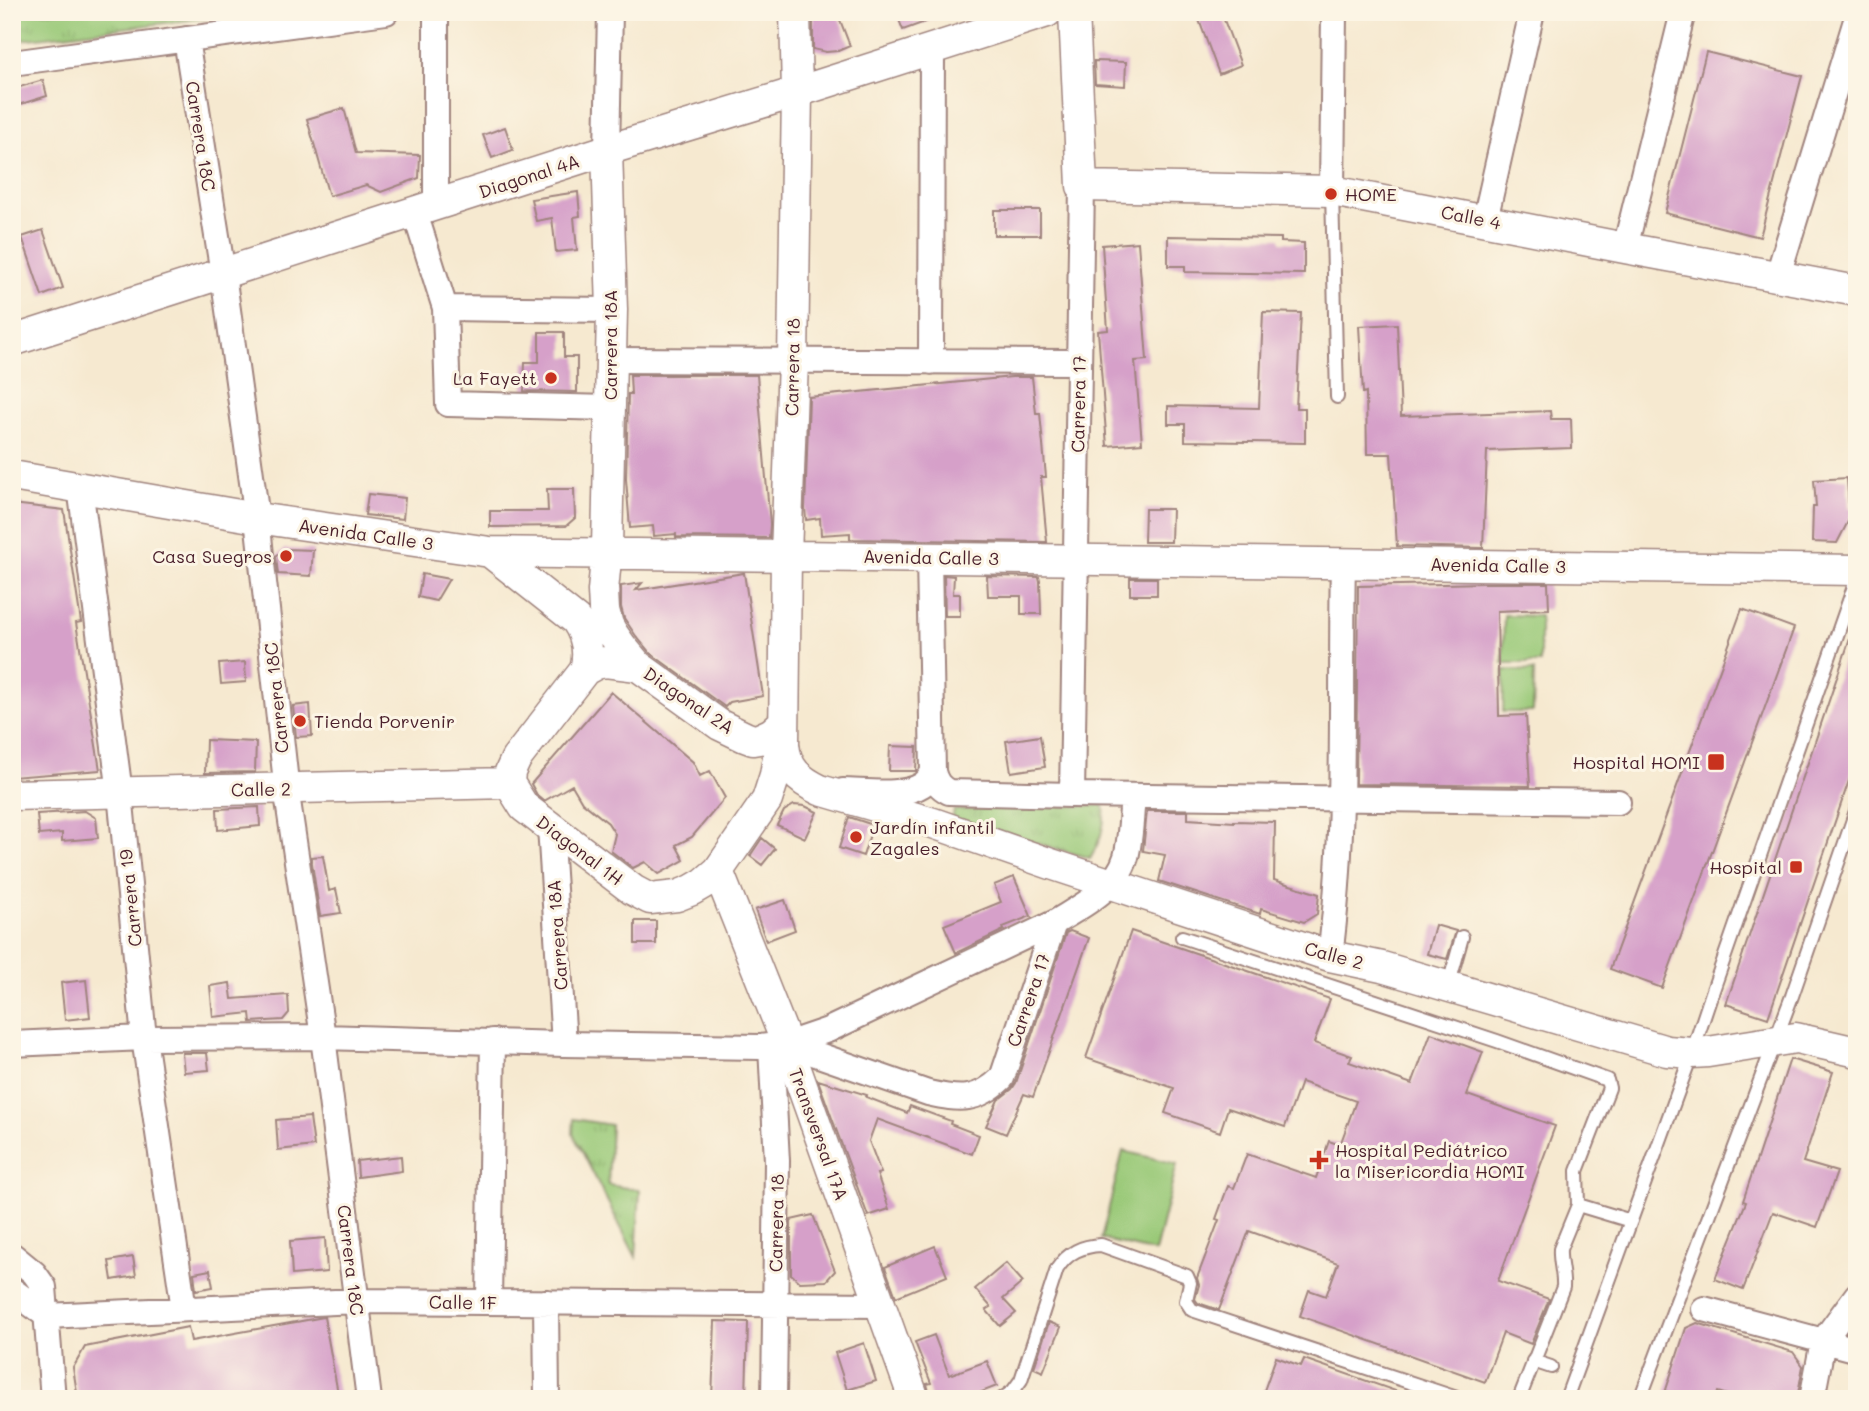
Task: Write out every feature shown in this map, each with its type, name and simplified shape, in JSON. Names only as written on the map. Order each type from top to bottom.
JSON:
[{"type":"street","points":[[12,63],[386,12]]},
{"type":"street","points":[[436,12],[426,209],[445,308],[448,404],[610,408]]},
{"type":"street","name":"Carrera 18A","points":[[610,12],[607,150],[612,310],[607,552],[603,591],[608,625],[622,647],[639,666]]},
{"type":"street","name":"Carrera 18","points":[[795,12],[797,92],[793,361],[786,555],[784,744],[787,762],[801,778],[820,790]]},
{"type":"street","name":"Diagonal 4A","points":[[12,341],[1047,12]]},
{"type":"street","name":"Carrera 17","points":[[1072,795],[1082,186],[1074,12]]},
{"type":"street","points":[[1332,191],[1334,12]]},
{"type":"street","points":[[1485,220],[1532,12]]},
{"type":"street","points":[[1625,248],[1683,12]]},
{"type":"street","points":[[1778,275],[1857,17]]},
{"type":"street","name":"Carrera 18C","points":[[186,39],[223,274],[257,518],[286,789],[323,1037],[369,1399]]},
{"type":"street","points":[[931,362],[932,49]]},
{"type":"street","name":"Calle 4","points":[[1082,186],[1332,191],[1857,291]]},
{"type":"street","points":[[445,308],[612,310]]},
{"type":"street","points":[[611,360],[1079,362]]},
{"type":"street","name":"Avenida Calle 3","points":[[12,475],[257,518],[490,552],[1857,570]]},
{"type":"street","name":"Carrera 19","points":[[79,487],[120,793],[144,1038],[184,1310]]},
{"type":"street","points":[[490,552],[576,620],[589,651],[585,670],[516,759],[510,772],[509,783]]},
{"type":"street","points":[[929,557],[933,772],[942,789],[957,793],[1618,802]]},
{"type":"street","points":[[1329,956],[1337,895],[1341,799],[1343,562]]},
{"type":"street","name":"Diagonal 2A","points":[[585,670],[605,662],[639,666],[720,725],[753,740],[772,733],[784,722]]},
{"type":"street","name":"Carrera 18","points":[[662,899],[692,890],[704,883],[718,871],[750,826],[767,800],[771,788],[784,722]]},
{"type":"street","name":"Carrera 18","points":[[720,725],[746,752],[757,771],[758,794],[750,826]]},
{"type":"street","points":[[820,790],[911,790],[922,786],[933,772]]},
{"type":"street","name":"Calle 2","points":[[12,795],[509,783]]},
{"type":"street","name":"Diagonal 1H","points":[[509,783],[524,807],[550,827],[642,896],[662,899]]},
{"type":"street","name":"Carrera 18","points":[[750,826],[765,812],[795,794],[820,790]]},
{"type":"street","name":"Calle 2","points":[[820,790],[933,823],[1110,884],[1251,945],[1382,967],[1667,1051],[1716,1051],[1796,1038],[1857,1052]]},
{"type":"street","points":[[12,1044],[144,1038],[323,1037],[564,1044],[779,1045],[828,1030],[1054,923],[1089,902],[1110,884],[1121,869],[1126,856],[1133,796]]},
{"type":"street","name":"Carrera 18A","points":[[550,827],[564,1044]]},
{"type":"street","name":"Transversal 17A","points":[[718,871],[779,1045],[914,1399]]},
{"type":"street","name":"Carrera 17","points":[[779,1045],[928,1093],[951,1098],[982,1094],[1002,1077],[1054,923]]},
{"type":"street","points":[[489,1302],[493,1041]]},
{"type":"street","name":"Carrera 18","points":[[774,1399],[779,1045]]},
{"type":"street","points":[[12,1255],[34,1273],[44,1287],[53,1399]]},
{"type":"street","points":[[12,1290],[47,1317]]},
{"type":"street","points":[[1812,1399],[1823,1341],[1857,1295]]},
{"type":"street","name":"Calle 1F","points":[[47,1317],[356,1301],[880,1305]]},
{"type":"street","points":[[546,1302],[547,1399]]},
{"type":"street","points":[[1704,1309],[1857,1350]]},
{"type":"lane","points":[[1332,191],[1336,397]]},
{"type":"lane","points":[[1566,1399],[1692,1053],[1857,578]]},
{"type":"lane","points":[[1640,1399],[1792,996],[1857,808]]},
{"type":"lane","points":[[1182,937],[1251,945],[1497,1041],[1607,1080],[1609,1088],[1577,1171],[1578,1205],[1560,1249],[1563,1287],[1519,1399]]},
{"type":"lane","points":[[1448,987],[1462,937]]},
{"type":"lane","points":[[1578,1205],[1631,1221]]},
{"type":"lane","points":[[1002,1399],[1013,1391],[1021,1380],[1057,1269],[1068,1255],[1090,1245],[1101,1245],[1184,1273],[1190,1283],[1186,1301],[1192,1310],[1460,1399]]},
{"type":"lane","points":[[1533,1361],[1551,1367]]},
{"type":"green space","points":[[12,12],[260,12],[12,41]]},
{"type":"green space","points":[[1504,615],[1540,616],[1540,663],[1503,663]]},
{"type":"green space","points":[[1504,670],[1534,671],[1533,712],[1503,712]]},
{"type":"green space","points":[[1104,805],[1102,833],[1090,858],[952,820],[954,810]]},
{"type":"green space","points":[[574,1119],[611,1125],[608,1185],[640,1190],[636,1257],[573,1134]]},
{"type":"green space","points":[[1123,1151],[1177,1164],[1155,1252],[1101,1239]]},
{"type":"building","points":[[813,12],[838,15],[850,46],[826,52],[813,49]]},
{"type":"building","points":[[896,12],[947,12],[947,14],[903,30]]},
{"type":"building","points":[[1196,12],[1221,12],[1241,65],[1219,74]]},
{"type":"building","points":[[1706,52],[1802,76],[1760,237],[1665,213]]},
{"type":"building","points":[[1094,61],[1126,62],[1125,86],[1095,84]]},
{"type":"building","points":[[43,80],[47,96],[18,105],[13,89]]},
{"type":"building","points":[[344,108],[356,153],[420,155],[419,178],[381,192],[366,185],[329,196],[307,119]]},
{"type":"building","points":[[505,127],[513,150],[492,158],[483,135]]},
{"type":"building","points":[[578,192],[580,216],[574,217],[577,250],[556,252],[552,218],[536,221],[531,199]]},
{"type":"building","points":[[994,210],[1040,210],[1040,235],[994,235]]},
{"type":"building","points":[[43,230],[63,288],[42,296],[22,237]]},
{"type":"building","points":[[1168,236],[1281,238],[1281,242],[1304,243],[1304,274],[1185,272],[1185,266],[1168,266]]},
{"type":"building","points":[[1138,242],[1147,360],[1135,361],[1142,443],[1107,446],[1098,331],[1108,330],[1102,245]]},
{"type":"building","points":[[1263,312],[1301,313],[1296,408],[1305,408],[1305,443],[1185,441],[1185,424],[1168,424],[1168,406],[1259,408]]},
{"type":"building","points":[[1397,324],[1401,416],[1550,411],[1551,419],[1571,419],[1572,448],[1487,451],[1483,548],[1397,546],[1391,454],[1367,454],[1366,392],[1363,393],[1359,326]]},
{"type":"building","name":"La Fayett","points":[[539,332],[564,332],[564,357],[577,357],[577,392],[524,391],[525,362],[539,362]]},
{"type":"building","points":[[630,375],[757,375],[769,538],[676,537],[676,534],[654,536],[653,526],[630,528],[626,479]]},
{"type":"building","points":[[1032,377],[1036,413],[1040,413],[1046,477],[1041,477],[1047,542],[850,539],[850,533],[821,535],[820,518],[806,520],[809,397]]},
{"type":"building","points":[[1847,478],[1849,508],[1855,508],[1837,543],[1812,542],[1813,507],[1816,507],[1814,480]]},
{"type":"building","points":[[547,489],[574,489],[575,518],[566,526],[490,527],[490,511],[548,511]]},
{"type":"building","points":[[368,494],[405,498],[403,519],[365,515]]},
{"type":"building","points":[[12,504],[64,510],[81,622],[76,623],[100,770],[12,777]]},
{"type":"building","points":[[1145,509],[1172,509],[1171,542],[1144,542]]},
{"type":"building","points":[[285,549],[313,550],[311,576],[278,574],[276,556]]},
{"type":"building","points":[[744,573],[763,696],[730,702],[725,707],[650,653],[624,618],[621,586],[642,583],[636,590]]},
{"type":"building","points":[[422,574],[449,579],[436,601],[418,597]]},
{"type":"building","points":[[944,575],[954,576],[953,594],[960,594],[960,616],[945,616]]},
{"type":"building","points":[[987,576],[1039,577],[1041,614],[1021,614],[1021,596],[988,596]]},
{"type":"building","points":[[1130,578],[1157,578],[1157,595],[1130,595]]},
{"type":"building","points":[[1548,583],[1549,609],[1497,611],[1499,716],[1526,715],[1530,786],[1356,784],[1358,586]]},
{"type":"building","name":"Hospital HOMI","points":[[1742,609],[1794,628],[1662,988],[1610,969]]},
{"type":"building","points":[[1854,627],[1857,628],[1857,757],[1768,1018],[1726,1004]]},
{"type":"building","points":[[245,662],[246,682],[221,684],[219,664]]},
{"type":"building","points":[[611,692],[693,762],[700,776],[710,771],[725,798],[692,837],[676,845],[684,860],[659,874],[645,862],[633,868],[611,851],[615,834],[608,823],[582,802],[572,785],[544,801],[531,784]]},
{"type":"building","name":"Tienda Porvenir","points":[[310,704],[312,736],[296,737],[293,706]]},
{"type":"building","points":[[1040,736],[1045,767],[1011,772],[1006,741]]},
{"type":"building","points":[[206,740],[256,742],[255,772],[205,773]]},
{"type":"building","points":[[890,746],[917,747],[916,771],[889,771]]},
{"type":"building","points":[[794,805],[805,806],[817,812],[805,838],[777,825],[784,811]]},
{"type":"building","points":[[259,807],[260,826],[218,830],[217,809]]},
{"type":"building","points":[[85,811],[96,818],[98,838],[62,841],[62,833],[39,835],[37,814]]},
{"type":"building","points":[[1147,811],[1188,811],[1188,819],[1275,822],[1274,880],[1319,894],[1317,914],[1304,922],[1261,909],[1260,914],[1159,881],[1165,855],[1143,851]]},
{"type":"building","name":"Jardín infantil Zagales","points":[[849,817],[873,825],[863,856],[839,848]]},
{"type":"building","points":[[762,838],[775,849],[762,865],[750,856]]},
{"type":"building","points":[[323,856],[329,891],[336,889],[341,913],[320,916],[311,857]]},
{"type":"building","points":[[1014,877],[1031,916],[1003,927],[1004,930],[956,953],[944,925],[1001,902],[994,885]]},
{"type":"building","points":[[785,900],[795,930],[766,941],[755,910]]},
{"type":"building","points":[[635,921],[656,921],[656,944],[635,944]]},
{"type":"building","points":[[1435,925],[1456,931],[1447,959],[1427,954]]},
{"type":"building","points":[[1070,931],[1089,938],[1033,1097],[1024,1094],[1006,1134],[986,1126],[998,1100],[1016,1083],[1066,933]]},
{"type":"building","points":[[1131,931],[1330,999],[1314,1043],[1352,1056],[1349,1062],[1412,1084],[1431,1033],[1483,1052],[1467,1095],[1555,1126],[1498,1281],[1549,1299],[1531,1344],[1503,1333],[1485,1382],[1300,1316],[1309,1290],[1326,1296],[1338,1263],[1249,1231],[1219,1310],[1198,1303],[1195,1299],[1199,1285],[1197,1278],[1219,1220],[1216,1219],[1228,1186],[1234,1188],[1247,1154],[1316,1178],[1329,1141],[1340,1145],[1356,1101],[1301,1082],[1285,1127],[1228,1108],[1220,1132],[1165,1113],[1174,1088],[1086,1058]]},
{"type":"building","points":[[86,980],[90,1017],[65,1020],[61,983]]},
{"type":"building","points":[[230,983],[232,999],[288,995],[289,1013],[283,1020],[251,1022],[250,1013],[213,1017],[210,986]]},
{"type":"building","points":[[182,1053],[207,1053],[209,1070],[184,1072]]},
{"type":"building","points":[[1790,1059],[1833,1072],[1803,1162],[1837,1172],[1817,1227],[1773,1212],[1743,1290],[1715,1279],[1746,1202],[1743,1201]]},
{"type":"building","points":[[818,1080],[867,1095],[866,1097],[907,1113],[910,1106],[951,1121],[950,1124],[979,1135],[972,1154],[877,1119],[869,1141],[881,1173],[877,1174],[889,1209],[868,1216]]},
{"type":"building","points":[[310,1117],[314,1146],[278,1150],[276,1120]]},
{"type":"building","points":[[401,1156],[402,1171],[358,1177],[357,1161]]},
{"type":"building","points":[[813,1215],[835,1271],[826,1281],[800,1282],[791,1274],[791,1220]]},
{"type":"building","points":[[325,1238],[327,1272],[292,1275],[290,1241]]},
{"type":"building","points":[[935,1246],[947,1276],[896,1297],[885,1267]]},
{"type":"building","points":[[133,1257],[136,1276],[112,1280],[109,1261]]},
{"type":"building","points":[[1006,1263],[1023,1282],[1003,1299],[1016,1313],[1000,1326],[986,1310],[991,1307],[975,1289]]},
{"type":"building","points":[[210,1270],[213,1287],[196,1290],[194,1273]]},
{"type":"building","points":[[324,1317],[339,1399],[78,1399],[73,1368],[85,1347],[188,1327],[191,1341]]},
{"type":"building","points":[[715,1321],[748,1322],[746,1399],[712,1399]]},
{"type":"building","points":[[1049,1322],[1061,1327],[1043,1372],[1034,1368]]},
{"type":"building","points":[[1697,1323],[1793,1352],[1803,1366],[1797,1399],[1740,1399],[1718,1392],[1716,1399],[1663,1399],[1686,1328]]},
{"type":"building","points":[[934,1335],[949,1375],[987,1361],[997,1386],[964,1399],[931,1399],[927,1384],[931,1383],[915,1342]]},
{"type":"building","points":[[864,1343],[876,1381],[847,1390],[835,1353]]},
{"type":"building","points":[[1276,1357],[1301,1366],[1304,1359],[1410,1396],[1409,1399],[1261,1399]]},
{"type":"place","name":"HOME","points":[[1331,194]]},
{"type":"place","name":"La Fayett","points":[[551,378]]},
{"type":"place","name":"Casa Suegros","points":[[286,556]]},
{"type":"place","name":"Tienda Porvenir","points":[[300,721]]},
{"type":"place","name":"Hospital HOMI","points":[[1716,762]]},
{"type":"place","name":"Jardín infantil Zagales","points":[[856,837]]},
{"type":"place","name":"Hospital","points":[[1796,867]]},
{"type":"place","name":"Hospital Pediátrico la Misericordia HOMI","points":[[1319,1160]]}]
